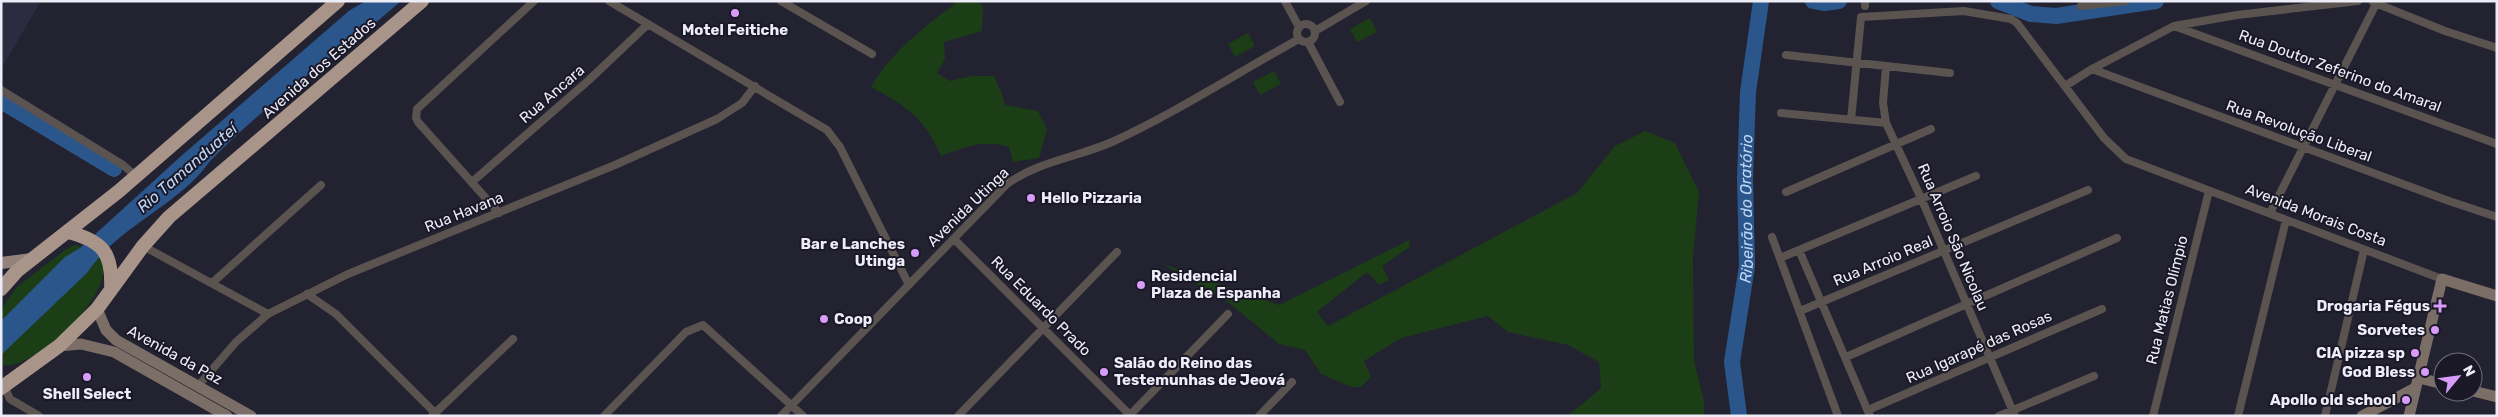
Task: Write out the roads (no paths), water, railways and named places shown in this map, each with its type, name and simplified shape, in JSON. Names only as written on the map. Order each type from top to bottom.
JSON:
[{"type":"highway","points":[[1,289],[32,259],[68,232],[132,173],[338,1]]},
{"type":"highway","name":"Avenida dos Estados","points":[[2,384],[59,346],[97,309],[143,246],[169,217],[422,1]]},
{"type":"highway","points":[[68,232],[96,242],[106,254],[110,264],[111,290]]},
{"type":"main road","points":[[1,264],[32,259]]},
{"type":"main road","points":[[2409,416],[2442,279]]},
{"type":"main road","name":"Avenida Morais Costa","points":[[2442,279],[2497,296]]},
{"type":"main road","name":"Avenida da Paz","points":[[97,309],[106,330],[116,340],[251,416]]},
{"type":"main road","name":"Avenida da Paz","points":[[59,346],[81,344],[114,352],[227,416]]},
{"type":"main road","points":[[2362,416],[2417,383],[2433,384]]},
{"type":"main road","points":[[2483,394],[2497,397]]},
{"type":"street","points":[[499,213],[418,122],[416,113],[420,105],[534,1]]},
{"type":"street","points":[[609,1],[827,130],[834,138],[910,285]]},
{"type":"street","points":[[782,1],[872,54]]},
{"type":"street","points":[[1285,1],[1299,27],[1297,31],[1299,39],[1308,42],[1340,102]]},
{"type":"street","points":[[1315,31],[1366,1]]},
{"type":"street","points":[[2081,6],[2126,1]]},
{"type":"street","points":[[1851,120],[1862,16],[1964,10],[2011,19],[2020,26],[2066,86],[2092,69],[2174,26],[2238,15],[2358,1]]},
{"type":"street","points":[[2270,213],[2302,147],[2337,84],[2374,3],[2445,31],[2497,48]]},
{"type":"street","name":"Rua Ancara","points":[[472,182],[589,80],[648,24]]},
{"type":"street","points":[[1299,27],[1309,25],[1315,31]]},
{"type":"street","name":"Rua Doutor Zeferino do Amaral","points":[[2174,26],[2497,144]]},
{"type":"street","points":[[1308,42],[1314,37],[1315,31]]},
{"type":"street","name":"Avenida Utinga","points":[[781,416],[1017,177],[1034,168],[1097,148],[1122,137],[1299,39]]},
{"type":"street","points":[[1786,55],[1950,73]]},
{"type":"street","name":"Rua Arroio São Nicolau","points":[[1886,66],[1883,103],[1886,123],[1898,145],[2014,413]]},
{"type":"street","name":"Rua Revolução Liberal","points":[[2092,69],[2302,147],[2497,216]]},
{"type":"street","name":"Rua Havana","points":[[198,386],[236,342],[268,314],[348,274],[615,165],[717,119],[742,103],[755,86]]},
{"type":"street","name":"Avenida Morais Costa","points":[[2066,86],[2104,138],[2126,159],[2442,279]]},
{"type":"street","points":[[1,90],[132,173]]},
{"type":"street","points":[[1781,113],[1886,123]]},
{"type":"street","points":[[1786,192],[1898,145],[1931,129]]},
{"type":"street","points":[[1780,258],[1976,176]]},
{"type":"street","points":[[212,283],[322,185]]},
{"type":"street","name":"Rua Arroio Real","points":[[1800,311],[2088,190]]},
{"type":"street","name":"Rua Matias Olímpio","points":[[2153,416],[2209,191]]},
{"type":"street","points":[[2238,416],[2286,220]]},
{"type":"street","points":[[1772,237],[1838,416]]},
{"type":"street","points":[[1846,356],[2117,238]]},
{"type":"street","name":"Rua Eduardo Prado","points":[[954,239],[1129,415]]},
{"type":"street","points":[[143,246],[268,314]]},
{"type":"street","points":[[1803,248],[1869,413]]},
{"type":"street","points":[[2325,416],[2364,250]]},
{"type":"street","points":[[958,416],[1117,252]]},
{"type":"street","points":[[307,294],[336,314],[434,414],[514,339]]},
{"type":"street","name":"Rua Igarapé das Rosas","points":[[1869,413],[1989,357],[2102,309]]},
{"type":"street","points":[[1129,415],[1228,314]]},
{"type":"street","points":[[604,416],[686,332],[695,326],[703,325],[708,327],[803,416]]},
{"type":"street","points":[[1999,416],[2014,413],[2094,376]]},
{"type":"street","points":[[1259,416],[1292,382]]},
{"type":"street","points":[[2,384],[10,399],[39,416]]},
{"type":"water","name":"Rio Tamanduateí","points":[[366,1],[401,1],[338,55],[329,58],[270,106],[211,160],[183,190],[110,246],[87,273],[1,355],[1,321],[65,257],[80,248],[180,157],[350,10]]},
{"type":"waterway","name":"Ribeirão do Oratório","points":[[1739,416],[1732,362],[1747,266],[1745,178],[1748,92],[1761,1]]},
{"type":"waterway","points":[[1813,1],[1824,3],[1839,1]]},
{"type":"waterway","points":[[1998,1],[2031,14],[2056,16],[2156,1]]},
{"type":"waterway","points":[[1,101],[114,169]]},
{"type":"place","name":"Motel Feitiche","points":[[735,13]]},
{"type":"place","name":"Hello Pizzaria","points":[[1031,198]]},
{"type":"place","name":"Bar e Lanches Utinga","points":[[915,253]]},
{"type":"place","name":"Residencial Plaza de Espanha","points":[[1141,285]]},
{"type":"place","name":"Drogaria Fégus","points":[[2440,306]]},
{"type":"place","name":"Coop","points":[[824,319]]},
{"type":"place","name":"Sorvetes","points":[[2435,330]]},
{"type":"place","name":"CIA pizza sp","points":[[2415,353]]},
{"type":"place","name":"Salão do Reino das Testemunhas de Jeová","points":[[1104,372]]},
{"type":"place","name":"God Bless","points":[[2425,372]]},
{"type":"place","name":"Shell Select","points":[[87,377]]},
{"type":"place","name":"Apollo old school","points":[[2406,400]]}]
